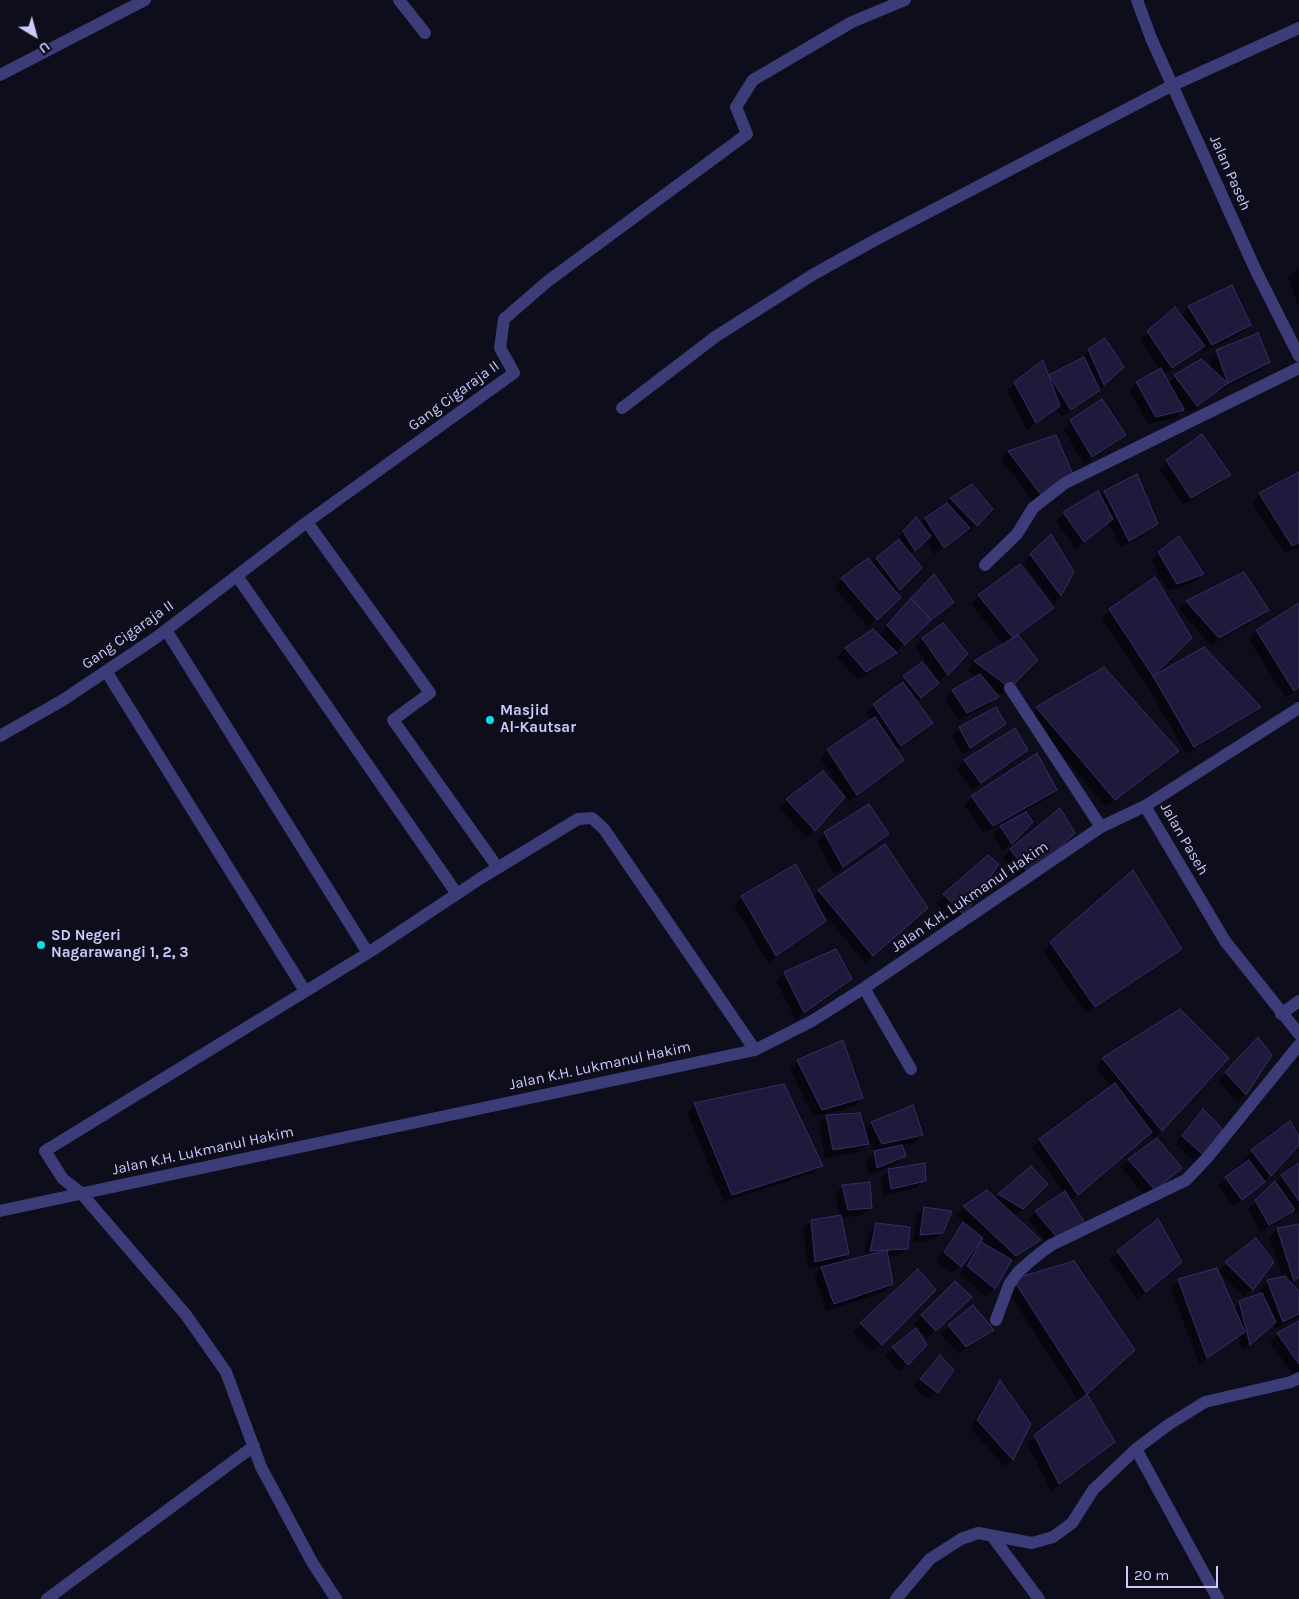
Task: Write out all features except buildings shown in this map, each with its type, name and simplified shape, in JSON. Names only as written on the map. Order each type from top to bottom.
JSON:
[{"type":"street","points":[[0,75],[145,0]]},
{"type":"street","points":[[399,0],[425,33]]},
{"type":"street","name":"Gang Cigaraja II","points":[[0,736],[63,700],[166,630],[307,522],[514,373],[500,348],[504,319],[548,281],[747,134],[736,107],[753,80],[852,22],[905,0]]},
{"type":"street","name":"Jalan Paseh","points":[[1137,0],[1151,38],[1256,271],[1299,356]]},
{"type":"street","points":[[622,408],[715,337],[814,274],[877,239],[1173,85],[1299,28]]},
{"type":"street","points":[[984,565],[1016,534],[1033,508],[1065,484],[1299,368]]},
{"type":"street","points":[[307,522],[430,693],[393,720],[498,868]]},
{"type":"street","points":[[237,576],[457,894]]},
{"type":"street","points":[[166,630],[368,953]]},
{"type":"street","points":[[106,671],[305,992]]},
{"type":"street","points":[[1010,688],[1101,827]]},
{"type":"street","name":"Jalan Paseh","points":[[1299,708],[1145,806],[1224,941],[1299,1034]]},
{"type":"street","name":"Jalan K.H. Lukmanul Hakim","points":[[0,1211],[755,1050],[812,1021],[864,988],[1101,827],[1145,806]]},
{"type":"street","points":[[336,1599],[312,1562],[261,1467],[226,1372],[186,1315],[82,1193],[64,1179],[45,1151],[368,953],[457,894],[578,819],[592,818],[604,829],[755,1050]]},
{"type":"street","points":[[864,988],[911,1069]]},
{"type":"street","points":[[1281,1014],[1299,1001]]},
{"type":"street","points":[[996,1320],[1009,1285],[1018,1272],[1034,1258],[1051,1246],[1186,1180],[1207,1158],[1299,1045]]},
{"type":"street","points":[[896,1599],[930,1559],[962,1539],[978,1533],[1032,1543],[1053,1536],[1072,1523],[1093,1490],[1136,1449],[1168,1425],[1205,1402],[1291,1382],[1299,1378]]},
{"type":"street","points":[[47,1599],[254,1446]]},
{"type":"street","points":[[1136,1449],[1218,1599]]},
{"type":"street","points":[[992,1536],[1039,1599]]},
{"type":"place","name":"Masjid Al-Kautsar","points":[[490,720]]},
{"type":"place","name":"SD Negeri Nagarawangi 1, 2, 3","points":[[41,945]]}]
